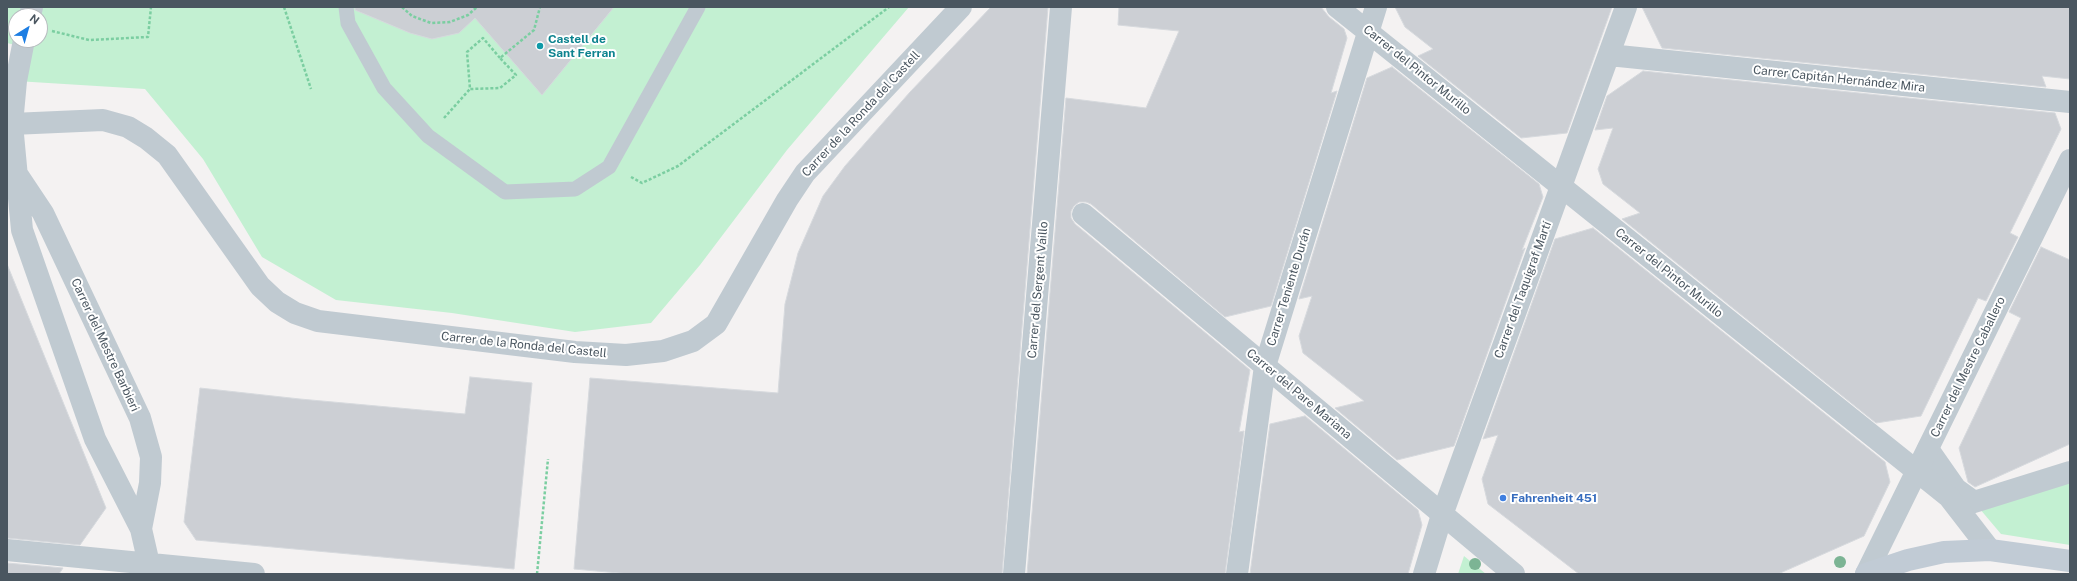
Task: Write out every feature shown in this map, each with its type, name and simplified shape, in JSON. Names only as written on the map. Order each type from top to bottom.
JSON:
[{"type":"main road","points":[[1866,574],[1908,560],[1944,552],[1990,550],[2070,561]]},
{"type":"street","name":"Carrer de la Ronda del Castell","points":[[9,126],[103,120],[128,127],[146,138],[166,155],[260,286],[277,302],[295,313],[318,321],[575,352],[626,355],[663,351],[693,341],[716,324],[787,200],[805,173],[961,7]]},
{"type":"street","name":"Carrer del Sergent Vaillo","points":[[1014,574],[1061,7]]},
{"type":"street","name":"Carrer del Pintor Murillo","points":[[1337,7],[1917,471],[1953,493],[1990,550]]},
{"type":"street","name":"Carrer Teniente Durán","points":[[1237,574],[1265,366],[1376,7]]},
{"type":"street","name":"Carrer del Taquígraf Martí","points":[[1424,574],[1442,515],[1626,7]]},
{"type":"street","name":"Carrer del Mestre Barbieri","points":[[22,48],[9,126],[22,230],[93,431],[142,529],[148,569]]},
{"type":"street","name":"Carrer Capitán Hernández Mira","points":[[1609,55],[2070,102]]},
{"type":"street","name":"Carrer del Mestre Caballero","points":[[1866,574],[2070,160]]},
{"type":"street","name":"Carrer del Mestre Barbieri","points":[[16,173],[43,213],[140,418],[151,457],[150,483],[142,529]]},
{"type":"street","name":"Carrer del Pare Mariana","points":[[1084,214],[1514,574]]},
{"type":"street","points":[[1928,449],[1953,493],[1974,502],[2070,472]]},
{"type":"street","points":[[7,550],[148,569],[254,574]]},
{"type":"lane","points":[[346,7],[348,23],[384,88],[428,136],[505,192],[575,189],[609,167],[698,7]]},
{"type":"path","points":[[48,30],[89,40],[148,37],[151,7]]},
{"type":"path","points":[[284,7],[311,89]]},
{"type":"path","points":[[402,7],[412,16],[431,23],[450,22],[468,15],[477,7]]},
{"type":"path","points":[[500,58],[534,30],[540,7]]},
{"type":"path","points":[[609,167],[642,183],[678,166],[889,7]]},
{"type":"path","points":[[428,136],[470,89],[500,88],[516,75],[483,38],[467,52],[470,89]]},
{"type":"path","points":[[537,574],[548,459]]},
{"type":"green space","points":[[7,7],[909,7],[787,150],[700,265],[651,323],[575,332],[452,313],[336,300],[262,257],[203,159],[145,89],[16,81],[23,48],[48,48],[48,8],[8,8],[8,43]]},
{"type":"green space","points":[[2070,472],[2070,545],[2001,534],[1974,502]]},
{"type":"green space","points":[[1464,556],[1486,574],[1458,574]]},
{"type":"building","name":"Castell de Sant Ferran","points":[[355,7],[614,7],[542,95],[475,18],[459,33],[432,39],[410,33],[355,10]]},
{"type":"building","points":[[991,7],[1048,7],[1002,574],[630,574],[574,569],[590,378],[778,393],[785,304],[798,253],[823,196],[845,166],[910,92]]},
{"type":"building","points":[[1119,7],[1321,7],[1329,17],[1344,29],[1347,38],[1331,93],[1337,91],[1271,306],[1225,317],[1091,204],[1079,202],[1071,211],[1071,218],[1075,224],[1250,370],[1239,432],[1244,431],[1225,574],[1027,574],[1066,98],[1146,108],[1179,31],[1118,25]]},
{"type":"building","points":[[1395,7],[1612,7],[1567,133],[1521,138],[1418,56],[1433,49],[1405,27]]},
{"type":"building","points":[[1642,7],[2070,7],[2070,79],[2042,76],[2046,87],[1662,48]]},
{"type":"building","points":[[1392,67],[1539,184],[1543,197],[1522,250],[1525,248],[1454,446],[1397,460],[1335,408],[1364,401],[1303,353],[1299,336],[1312,296],[1299,299],[1367,78]]},
{"type":"building","points":[[1643,71],[2055,113],[2061,129],[2010,233],[2018,237],[1986,301],[1978,298],[1921,416],[1876,423],[1622,219],[1640,213],[1603,184],[1598,169],[1613,128],[1595,130],[1607,96]]},
{"type":"building","points":[[1593,228],[1885,462],[1890,482],[1864,536],[1778,574],[1579,574],[1488,504],[1482,479],[1498,435],[1483,439],[1555,239]]},
{"type":"building","points":[[2041,247],[2070,260],[2070,444],[1975,487],[1968,482],[1959,448],[2021,318],[2009,312]]},
{"type":"building","points":[[7,264],[106,508],[80,545],[7,538]]},
{"type":"building","points":[[470,377],[532,383],[514,569],[196,540],[184,522],[200,388],[465,414]]},
{"type":"building","points":[[1305,416],[1418,510],[1422,525],[1408,574],[1250,574],[1270,424]]},
{"type":"building","points":[[7,563],[63,568],[59,574],[7,574]]},
{"type":"place","name":"Castell de Sant Ferran","points":[[540,46]]},
{"type":"place","name":"Fahrenheit 451","points":[[1503,498]]}]
